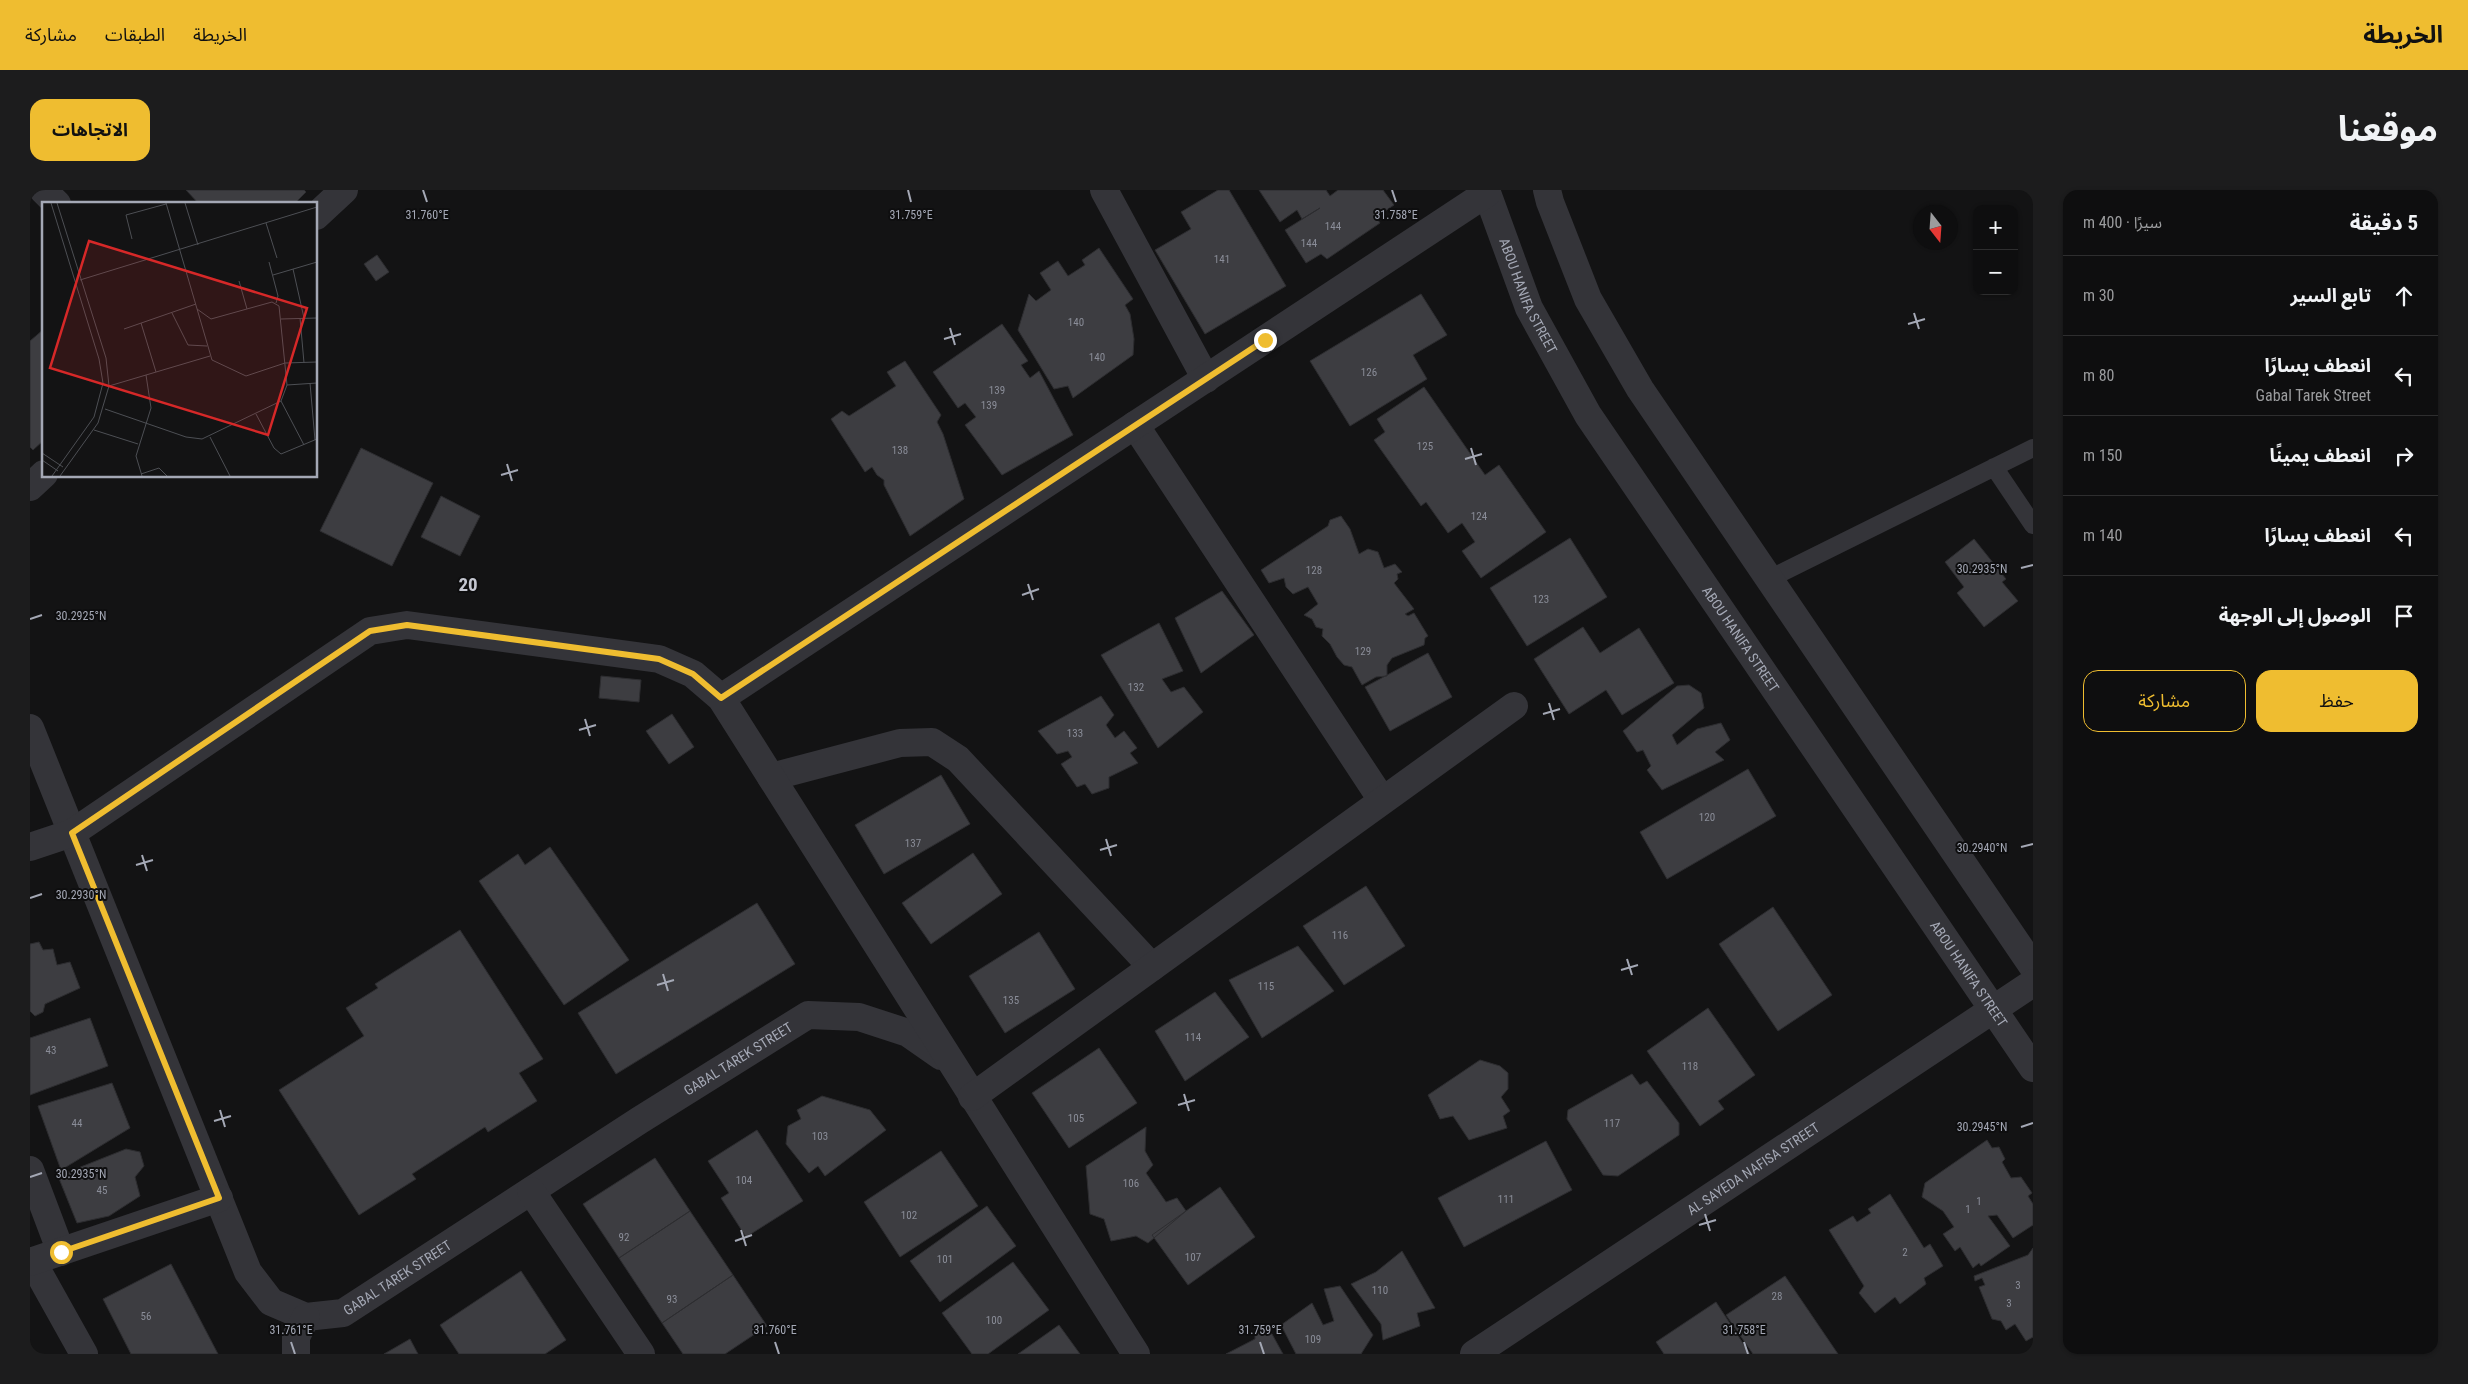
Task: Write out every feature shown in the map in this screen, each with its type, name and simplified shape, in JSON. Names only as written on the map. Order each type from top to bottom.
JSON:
[{"type":"street","points":[[43,190],[55,202]]},
{"type":"street","points":[[318,214],[344,190]]},
{"type":"street","points":[[1104,190],[1206,379]]},
{"type":"street","points":[[1547,190],[1588,299],[1640,390],[2033,967]]},
{"type":"street","points":[[721,698],[1487,192]]},
{"type":"street","name":"ABOU HANIFA STREET","points":[[1487,192],[1529,308],[1588,415],[2033,1068]]},
{"type":"street","points":[[1136,425],[1382,800]]},
{"type":"street","points":[[30,487],[42,476]]},
{"type":"street","points":[[30,848],[72,833],[370,631],[407,625],[659,659],[693,674],[721,698],[950,1063],[1136,1354]]},
{"type":"street","points":[[972,1097],[1514,706]]},
{"type":"street","name":"GABAL TAREK STREET","points":[[30,728],[248,1272],[271,1302],[306,1317],[343,1313],[808,1015],[859,1017],[900,1030],[908,1033],[950,1063]]},
{"type":"street","points":[[771,777],[900,743],[932,742],[958,759],[1152,967]]},
{"type":"street","name":"AL SAYEDA NAFISA STREET","points":[[1474,1354],[2033,983]]},
{"type":"street","points":[[30,1170],[61,1252]]},
{"type":"street","points":[[531,1191],[641,1354]]},
{"type":"street","points":[[84,1354],[31,1262],[219,1198]]},
{"type":"street","points":[[296,1354],[296,1337],[306,1317]]},
{"type":"lane","points":[[1769,579],[2033,448]]},
{"type":"lane","points":[[1994,467],[2033,525]]},
{"type":"building","points":[[186,190],[304,190],[306,192],[296,202],[197,202]]},
{"type":"building","points":[[1218,190],[1229,190],[1286,286],[1205,334],[1155,250],[1191,229],[1181,212]]},
{"type":"building","points":[[1259,190],[1326,190],[1330,196],[1338,190],[1383,190],[1394,205],[1376,217],[1380,223],[1327,259],[1321,254],[1306,263],[1285,230],[1320,208],[1302,219],[1297,210],[1280,222]]},
{"type":"building","points":[[1099,248],[1133,299],[1125,305],[1130,314],[1134,339],[1133,355],[1073,398],[1068,386],[1054,389],[1018,330],[1029,294],[1036,301],[1051,290],[1040,273],[1058,261],[1068,276],[1085,265],[1082,260]]},
{"type":"building","points":[[377,255],[389,272],[376,281],[364,264]]},
{"type":"building","points":[[1421,294],[1447,335],[1413,355],[1427,379],[1350,426],[1310,361]]},
{"type":"building","points":[[1002,324],[1028,361],[1021,365],[1030,378],[1039,371],[1073,435],[1002,475],[965,425],[976,417],[965,403],[958,408],[933,372]]},
{"type":"building","points":[[42,331],[42,442],[33,450],[30,447],[30,341]]},
{"type":"building","points":[[905,361],[941,415],[937,422],[943,434],[964,499],[910,536],[884,485],[884,480],[877,475],[872,467],[865,472],[831,419],[842,411],[849,416],[896,386],[887,372]]},
{"type":"building","points":[[1424,387],[1485,475],[1499,465],[1546,532],[1481,578],[1462,551],[1475,542],[1462,523],[1448,533],[1426,502],[1421,506],[1374,440],[1385,432],[1377,419]]},
{"type":"building","points":[[361,448],[433,483],[392,566],[320,531]]},
{"type":"building","points":[[441,496],[480,516],[460,556],[421,537]]},
{"type":"building","points":[[1341,516],[1350,529],[1359,554],[1368,549],[1378,552],[1384,568],[1395,564],[1402,572],[1397,574],[1398,579],[1394,583],[1414,609],[1405,614],[1408,616],[1414,613],[1428,636],[1425,638],[1424,645],[1392,658],[1387,665],[1387,676],[1376,677],[1362,685],[1352,667],[1344,665],[1330,644],[1322,636],[1323,629],[1316,627],[1312,619],[1304,615],[1318,604],[1308,587],[1293,594],[1286,587],[1284,578],[1269,583],[1261,570],[1328,526],[1330,520]]},
{"type":"building","points":[[1570,538],[1607,597],[1527,646],[1490,588]]},
{"type":"building","points":[[1974,539],[2006,579],[2002,582],[2018,601],[1984,627],[1957,593],[1964,587],[1945,562]]},
{"type":"building","points":[[1222,591],[1254,635],[1201,673],[1175,618]]},
{"type":"building","points":[[1159,623],[1183,671],[1162,679],[1171,692],[1184,687],[1203,712],[1158,748],[1101,655]]},
{"type":"building","points":[[1583,627],[1600,653],[1639,628],[1674,683],[1622,715],[1606,690],[1569,714],[1534,659]]},
{"type":"building","points":[[1428,653],[1452,697],[1390,731],[1365,687]]},
{"type":"building","points":[[601,676],[641,680],[639,702],[599,698]]},
{"type":"building","points":[[1689,685],[1701,693],[1704,708],[1672,735],[1677,745],[1697,729],[1721,723],[1730,740],[1715,752],[1724,760],[1662,790],[1647,770],[1651,766],[1643,750],[1637,752],[1623,731],[1677,686]]},
{"type":"building","points":[[1101,696],[1114,715],[1106,725],[1115,738],[1124,731],[1137,748],[1130,753],[1138,763],[1109,777],[1109,788],[1092,794],[1085,784],[1077,787],[1061,764],[1072,757],[1068,751],[1057,754],[1038,731]]},
{"type":"building","points":[[672,714],[694,747],[669,764],[646,731]]},
{"type":"building","points":[[1748,769],[1776,816],[1667,879],[1640,832]]},
{"type":"building","points":[[941,775],[970,824],[884,874],[855,825]]},
{"type":"building","points":[[550,847],[629,960],[564,1005],[479,881],[518,854],[525,865]]},
{"type":"building","points":[[973,853],[1002,894],[931,944],[902,903]]},
{"type":"building","points":[[1366,886],[1405,946],[1344,985],[1303,926]]},
{"type":"building","points":[[757,903],[795,964],[616,1074],[578,1013]]},
{"type":"building","points":[[1773,907],[1832,995],[1778,1031],[1719,944]]},
{"type":"building","points":[[460,930],[543,1059],[519,1073],[537,1101],[488,1132],[485,1127],[412,1174],[416,1179],[359,1215],[279,1090],[364,1036],[346,1008],[378,988],[375,984]]},
{"type":"building","points":[[1039,932],[1075,989],[1005,1033],[969,976]]},
{"type":"building","points":[[39,942],[43,950],[53,949],[57,965],[70,962],[80,988],[45,1004],[43,1012],[35,1016],[30,1011],[30,944]]},
{"type":"building","points":[[1298,946],[1334,991],[1262,1038],[1229,980]]},
{"type":"building","points":[[1215,992],[1249,1037],[1185,1081],[1155,1031]]},
{"type":"building","points":[[1708,1008],[1755,1075],[1718,1101],[1724,1109],[1700,1126],[1647,1051]]},
{"type":"building","points":[[90,1018],[108,1066],[30,1095],[30,1038]]},
{"type":"building","points":[[1099,1048],[1137,1103],[1069,1148],[1032,1093]]},
{"type":"building","points":[[1480,1060],[1500,1066],[1508,1073],[1508,1089],[1501,1097],[1510,1111],[1503,1116],[1507,1128],[1469,1140],[1453,1116],[1440,1119],[1428,1095]]},
{"type":"building","points":[[1632,1074],[1640,1085],[1647,1081],[1679,1123],[1679,1135],[1618,1176],[1603,1175],[1567,1119],[1568,1110]]},
{"type":"building","points":[[112,1083],[130,1128],[61,1170],[38,1106]]},
{"type":"building","points":[[822,1096],[870,1110],[886,1130],[825,1176],[818,1166],[809,1173],[786,1144],[788,1126],[801,1119],[797,1110]]},
{"type":"building","points":[[1146,1127],[1145,1151],[1153,1165],[1146,1173],[1166,1202],[1177,1198],[1186,1211],[1148,1243],[1136,1236],[1111,1241],[1104,1219],[1090,1214],[1086,1166]]},
{"type":"building","points":[[757,1130],[803,1201],[746,1237],[721,1198],[729,1193],[708,1161]]},
{"type":"building","points":[[1987,1140],[1992,1148],[1999,1147],[2005,1159],[2002,1162],[2011,1178],[2021,1177],[2032,1193],[2028,1196],[2033,1204],[2033,1225],[2013,1238],[1997,1215],[1988,1216],[2010,1246],[1981,1266],[1979,1263],[1973,1268],[1960,1247],[1955,1251],[1943,1234],[1954,1227],[1943,1211],[1922,1197],[1925,1183]]},
{"type":"building","points":[[1546,1141],[1572,1190],[1464,1247],[1438,1198]]},
{"type":"building","points":[[126,1149],[140,1152],[144,1166],[135,1177],[140,1196],[109,1216],[77,1223],[58,1176]]},
{"type":"building","points":[[941,1151],[978,1206],[900,1257],[864,1202]]},
{"type":"building","points":[[655,1158],[690,1211],[619,1258],[583,1204]]},
{"type":"building","points":[[1220,1187],[1255,1237],[1188,1285],[1152,1235]]},
{"type":"building","points":[[1890,1194],[1924,1248],[1930,1244],[1943,1266],[1924,1278],[1926,1284],[1900,1304],[1895,1297],[1875,1313],[1859,1293],[1864,1286],[1829,1230],[1853,1216],[1857,1222],[1871,1213],[1868,1209]]},
{"type":"building","points":[[987,1206],[1016,1246],[940,1302],[910,1261]]},
{"type":"building","points":[[690,1211],[733,1275],[662,1323],[619,1258]]},
{"type":"building","points":[[2033,1248],[2033,1337],[2026,1341],[2015,1324],[2006,1330],[2001,1321],[1992,1319],[1979,1287],[1985,1285],[1982,1278],[1975,1281],[1974,1276],[2028,1255]]},
{"type":"building","points":[[1402,1251],[1435,1308],[1417,1313],[1420,1326],[1383,1340],[1381,1324],[1351,1284],[1376,1272]]},
{"type":"building","points":[[1013,1262],[1049,1310],[988,1354],[972,1354],[942,1313]]},
{"type":"building","points":[[171,1264],[218,1354],[131,1354],[103,1299]]},
{"type":"building","points":[[521,1271],[566,1340],[545,1354],[459,1354],[440,1325]]},
{"type":"building","points":[[733,1275],[767,1326],[725,1354],[683,1354],[662,1323]]},
{"type":"building","points":[[1785,1276],[1838,1354],[1753,1354],[1726,1315]]},
{"type":"building","points":[[1340,1286],[1373,1335],[1361,1354],[1296,1354],[1281,1325],[1312,1303],[1323,1325],[1334,1321],[1324,1289]]},
{"type":"building","points":[[1716,1302],[1750,1354],[1664,1354],[1656,1342]]},
{"type":"building","points":[[1059,1325],[1080,1354],[1018,1354]]},
{"type":"building","points":[[1255,1325],[1272,1334],[1283,1354],[1226,1354],[1255,1339]]},
{"type":"building","points":[[410,1339],[418,1354],[384,1354]]},
{"type":"district","name":"20","points":[[468,584]]},
{"type":"route","points":[[61,1252],[219,1198],[72,833],[370,631],[407,625],[622,656],[659,659],[693,674],[721,698],[1265,340]]}]
